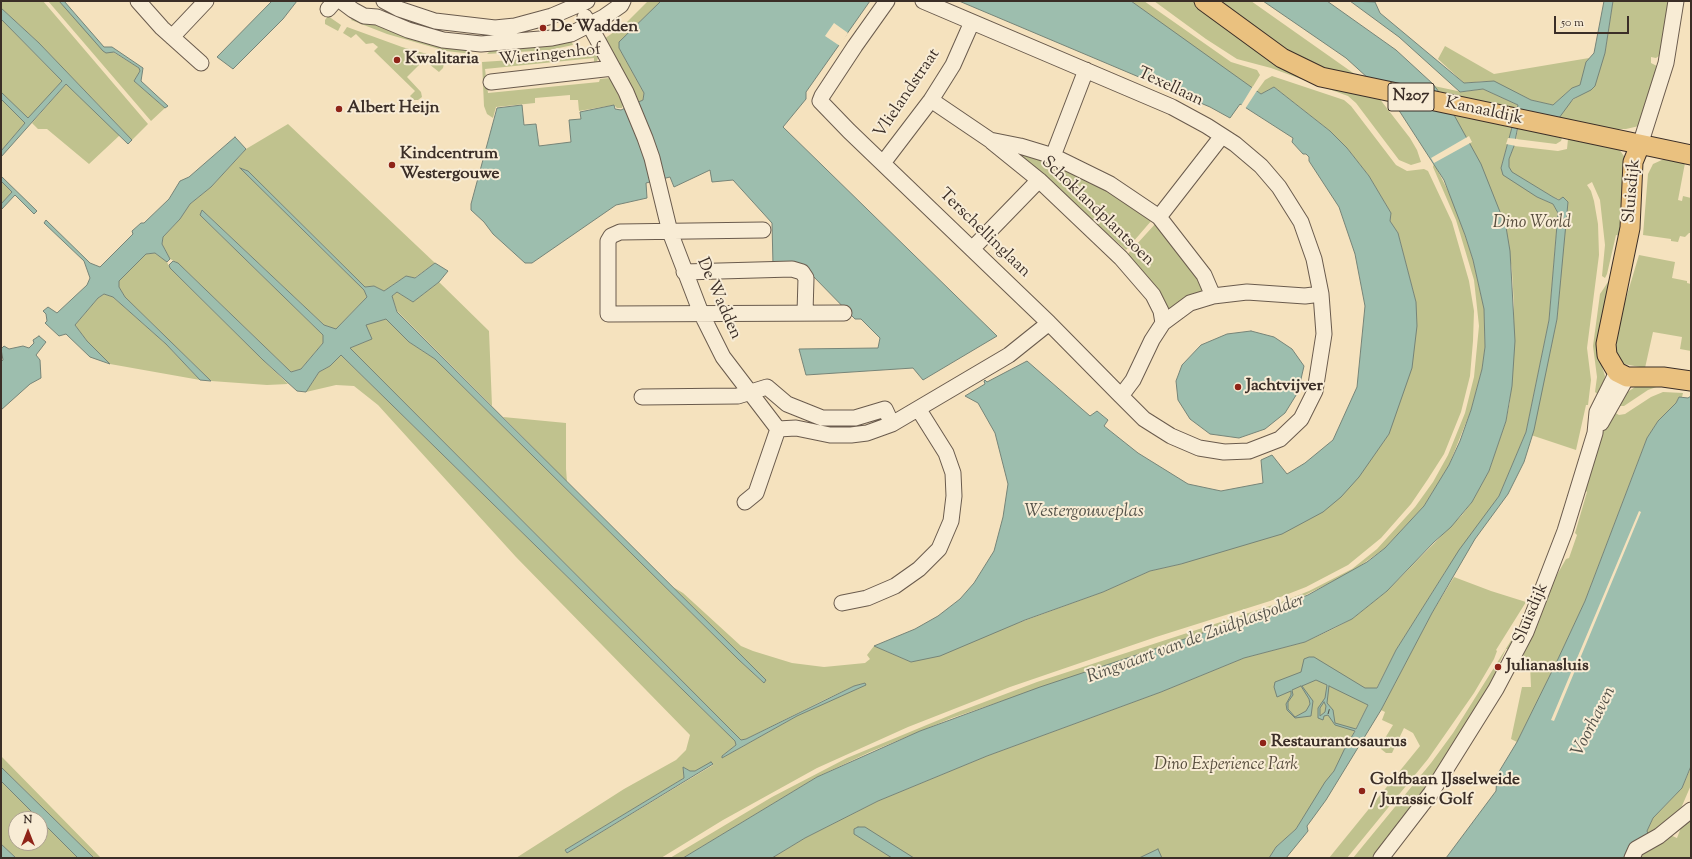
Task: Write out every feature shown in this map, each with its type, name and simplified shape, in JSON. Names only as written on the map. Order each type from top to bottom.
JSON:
[{"type":"main road","name":"Kanaaldijk","points":[[1204,1],[1253,38],[1287,61],[1321,77],[1691,155]]},
{"type":"main road","name":"Sluisdijk","points":[[1622,374],[1609,360],[1606,350],[1630,228],[1633,162],[1640,145]]},
{"type":"main road","points":[[1622,374],[1691,381]]},
{"type":"street","points":[[138,1],[172,37],[201,64]]},
{"type":"street","points":[[172,37],[206,1]]},
{"type":"street","points":[[341,1],[364,16],[377,17],[408,30],[450,41],[481,44],[523,41],[538,38],[545,33],[587,21],[621,5],[623,1]]},
{"type":"street","points":[[359,1],[377,17]]},
{"type":"street","points":[[384,1],[398,9],[435,21],[495,28],[515,26],[552,16],[588,1]]},
{"type":"street","points":[[587,21],[612,1]]},
{"type":"street","name":"Terschellinglaan","points":[[887,1],[842,65],[820,101],[849,131],[1050,323],[1121,396]]},
{"type":"street","name":"Texellaan","points":[[924,1],[1172,108],[1222,136],[1235,144],[1261,166],[1279,187],[1301,222],[1314,259],[1321,294],[1324,334],[1315,391],[1300,419],[1280,439],[1249,451],[1224,452],[1199,448],[1171,436],[1144,419],[1121,396]]},
{"type":"street","points":[[1640,145],[1666,63],[1676,1]]},
{"type":"street","name":"De Wadden","points":[[587,21],[631,103],[650,151],[670,232],[684,272],[701,313],[723,357],[748,392],[778,429]]},
{"type":"street","name":"Vlielandstraat","points":[[883,163],[931,100],[953,65],[972,22]]},
{"type":"street","name":"Wieringenhof","points":[[491,82],[613,68]]},
{"type":"street","points":[[1053,156],[1086,70]]},
{"type":"street","name":"Schoklandplantsoen","points":[[931,100],[990,140],[1040,180],[1121,258],[1153,295],[1161,311],[1163,323]]},
{"type":"street","points":[[1159,217],[1222,136]]},
{"type":"street","name":"Schoklandplantsoen","points":[[990,140],[1020,146],[1053,156],[1110,184],[1159,217],[1204,275],[1213,296]]},
{"type":"street","points":[[972,249],[1040,180]]},
{"type":"street","points":[[763,230],[620,232],[611,236],[608,241],[608,314],[689,315],[701,313],[844,313]]},
{"type":"street","points":[[684,272],[792,269],[802,272],[806,278],[806,313]]},
{"type":"street","points":[[1121,396],[1133,380],[1152,340],[1163,323],[1190,303],[1213,296],[1247,292],[1305,296],[1321,294]]},
{"type":"street","points":[[745,502],[756,493],[778,429],[796,428],[830,436],[867,433],[892,424],[919,410],[1009,355],[1050,323]]},
{"type":"street","name":"Sluisdijk","points":[[1381,858],[1431,793],[1496,689],[1526,632],[1566,531],[1595,433],[1622,374]]},
{"type":"street","points":[[642,398],[738,396],[767,387],[787,404],[822,418],[855,418],[884,409],[892,424]]},
{"type":"street","points":[[842,603],[866,598],[895,586],[919,569],[938,549],[951,521],[954,496],[953,473],[946,453],[919,410]]},
{"type":"street","points":[[1632,858],[1636,849],[1659,836],[1686,815],[1691,797]]},
{"type":"green space","points":[[1,1],[43,1],[148,124],[132,140],[39,43],[1,8]]},
{"type":"green space","points":[[48,1],[59,1],[109,52],[113,52],[139,68],[140,71],[134,81],[165,108],[151,121]]},
{"type":"green space","points":[[648,1],[661,1],[619,42],[619,48],[644,93],[643,100],[639,102],[604,39],[624,25]]},
{"type":"green space","points":[[1131,1],[1144,1],[1231,62],[1257,70],[1260,75],[1252,88],[1197,51]]},
{"type":"green space","points":[[1154,1],[1195,1],[1237,32],[1379,98],[1410,138],[1417,150],[1421,162],[1411,165],[1399,160],[1356,103],[1348,96],[1271,68],[1237,59],[1206,39]]},
{"type":"green space","points":[[1214,1],[1251,1],[1356,75],[1327,70],[1291,54]]},
{"type":"green space","points":[[1613,1],[1668,1],[1662,54],[1656,58],[1651,57],[1651,63],[1657,66],[1658,69],[1639,126],[1626,129],[1615,129],[1559,118],[1568,103],[1579,96],[1605,53]]},
{"type":"green space","points":[[354,15],[468,48],[472,54],[446,51],[387,34],[351,20]]},
{"type":"green space","points":[[328,16],[341,25],[338,31],[325,24],[325,20]]},
{"type":"green space","points":[[1,19],[62,81],[28,119],[1,92]]},
{"type":"green space","points":[[347,27],[402,47],[445,59],[443,68],[439,72],[424,60],[407,77],[421,92],[422,97],[418,100],[414,100],[410,96],[415,91],[374,51],[378,47],[373,43],[366,44],[356,34],[351,38],[343,33]]},
{"type":"green space","points":[[570,38],[573,45],[549,50],[487,54],[491,50]]},
{"type":"green space","points":[[1445,46],[1494,74],[1589,58],[1580,85],[1572,88],[1553,105],[1531,100],[1487,81],[1464,83],[1438,59]]},
{"type":"green space","points":[[591,47],[598,58],[597,61],[594,62],[594,58],[485,69],[488,93],[599,82],[600,79],[610,78],[623,105],[622,108],[617,108],[614,105],[579,111],[578,100],[570,100],[570,95],[535,98],[535,103],[496,107],[493,118],[487,114],[484,106],[482,62],[557,57]]},
{"type":"green space","points":[[1272,76],[1344,100],[1351,106],[1396,165],[1407,171],[1424,169],[1428,171],[1452,222],[1469,281],[1474,311],[1473,341],[1470,376],[1461,412],[1444,454],[1411,504],[1381,538],[1348,565],[1306,587],[1270,601],[1156,637],[1010,687],[908,727],[817,768],[723,820],[661,858],[516,858],[624,789],[676,760],[686,750],[690,735],[516,557],[378,405],[354,386],[336,385],[306,392],[319,372],[330,366],[341,355],[735,741],[736,745],[722,756],[722,758],[797,716],[865,685],[865,683],[854,686],[746,739],[741,740],[350,348],[372,339],[365,325],[386,319],[409,342],[435,359],[764,683],[766,680],[673,587],[683,593],[741,646],[753,651],[792,663],[824,667],[865,663],[870,659],[867,655],[874,646],[911,662],[1103,592],[1150,571],[1181,564],[1358,477],[1389,434],[1416,302],[1398,233],[1390,221],[1391,213],[1369,176],[1347,148],[1330,131],[1274,87],[1261,94],[1257,91],[1265,80]],"holes":[[[711,763],[713,765],[567,853],[565,850],[684,778],[683,767],[690,771],[695,771]]]},
{"type":"green space","points":[[66,84],[120,135],[89,164],[47,129],[38,129],[32,123]]},
{"type":"green space","name":"Dino Experience Park","points":[[1434,86],[1462,92],[1483,89],[1518,105],[1501,168],[1537,197],[1553,204],[1558,213],[1549,320],[1526,432],[1499,496],[1445,572],[1396,650],[1334,771],[1296,829],[1276,847],[1269,858],[772,858],[805,838],[878,801],[987,756],[1161,692],[1244,658],[1305,642],[1335,628],[1352,619],[1387,591],[1462,515],[1472,502],[1489,471],[1506,421],[1510,401],[1514,306],[1512,271],[1506,227],[1454,115]]},
{"type":"green space","points":[[1,99],[25,123],[1,151]]},
{"type":"green space","points":[[288,124],[435,263],[414,278],[406,276],[384,291],[374,286],[365,287],[248,171],[241,168],[364,290],[367,297],[335,330],[324,325],[202,210],[200,215],[323,335],[323,343],[301,369],[291,372],[178,263],[170,259],[162,244],[163,237],[180,219],[190,204],[211,187],[246,149]]},
{"type":"green space","points":[[1518,128],[1562,138],[1561,141],[1556,144],[1516,139]]},
{"type":"green space","points":[[1568,139],[1619,149],[1626,159],[1621,236],[1616,235],[1605,278],[1602,276],[1605,245],[1600,200],[1592,182],[1587,185],[1591,191],[1594,201],[1598,224],[1599,255],[1587,348],[1591,380],[1588,405],[1586,405],[1576,450],[1531,435],[1557,319],[1567,202],[1553,197],[1511,172],[1509,167],[1509,159],[1514,146],[1558,151],[1567,149]]},
{"type":"green space","points":[[1012,149],[1045,158],[1092,181],[1152,220],[1126,250]]},
{"type":"green space","points":[[1664,159],[1685,163],[1678,200],[1682,201],[1683,196],[1691,198],[1691,233],[1685,237],[1680,236],[1678,242],[1671,241],[1671,239],[1643,235],[1648,174],[1653,164]]},
{"type":"green space","points":[[1434,163],[1455,205],[1473,260],[1484,308],[1485,347],[1482,369],[1471,410],[1449,465],[1424,506],[1385,548],[1350,573],[1285,605],[952,718],[870,752],[817,777],[683,858],[670,858],[772,797],[847,758],[958,712],[1037,682],[1279,603],[1309,591],[1352,569],[1377,549],[1415,507],[1433,482],[1448,455],[1465,413],[1474,377],[1479,326],[1474,280],[1456,220],[1433,167]]},
{"type":"green space","points":[[1,181],[12,192],[1,204]]},
{"type":"green space","points":[[1156,223],[1206,290],[1168,312],[1164,299],[1159,301],[1126,256]]},
{"type":"green space","points":[[155,253],[167,262],[170,268],[288,384],[267,385],[211,381],[125,297],[119,287],[119,281],[146,254]]},
{"type":"green space","points":[[1639,255],[1675,262],[1672,278],[1687,281],[1687,283],[1691,284],[1691,351],[1680,349],[1682,337],[1653,332],[1645,368],[1624,364],[1618,356],[1616,348],[1618,325]]},
{"type":"green space","points":[[1612,276],[1600,360],[1605,376],[1600,396],[1595,392],[1597,377],[1593,346],[1600,294]]},
{"type":"green space","points":[[439,282],[489,331],[492,406],[397,311],[392,296],[397,292],[413,302]]},
{"type":"green space","points":[[104,294],[113,297],[166,344],[200,380],[110,364],[87,341],[75,325],[98,298]]},
{"type":"green space","points":[[1638,385],[1662,385],[1648,390],[1624,406],[1618,406],[1623,395]]},
{"type":"green space","points":[[1663,392],[1683,393],[1682,397],[1679,397],[1676,403],[1658,421],[1647,438],[1585,601],[1517,742],[1511,739],[1522,687],[1531,687],[1530,664],[1522,664],[1523,656],[1550,587],[1566,559],[1569,558],[1577,535],[1575,533],[1587,492],[1584,489],[1602,431],[1612,411],[1619,415],[1625,414],[1651,397]]},
{"type":"green space","points":[[503,417],[566,423],[567,482]]},
{"type":"green space","points":[[1454,577],[1526,602],[1496,650],[1494,659],[1474,693],[1428,759],[1347,858],[1329,858],[1420,746],[1413,733],[1404,728],[1392,753],[1386,753],[1381,749],[1382,743],[1393,725],[1382,720],[1385,712],[1381,710],[1432,613]]},
{"type":"green space","points":[[1527,615],[1508,649],[1506,649],[1496,670],[1497,672],[1479,705],[1420,796],[1373,858],[1353,858],[1431,763],[1453,733]]},
{"type":"green space","points":[[1,756],[101,858],[94,858],[48,813],[48,811],[46,811],[1,767]]},
{"type":"green space","points":[[1691,767],[1691,785],[1676,820],[1649,836],[1647,831],[1653,818],[1682,788]]},
{"type":"green space","points":[[1,781],[31,811],[8,811],[8,851],[1,844]]},
{"type":"green space","points":[[1691,817],[1691,858],[1640,858],[1645,852],[1670,835],[1677,838],[1682,825]]},
{"type":"green space","points":[[48,828],[78,858],[16,858],[8,851],[48,851]]},
{"type":"water","points":[[59,1],[64,1],[104,47],[112,47],[143,68],[141,81],[168,106],[165,108],[134,81],[140,71],[139,68],[114,52],[106,53],[103,51]]},
{"type":"water","points":[[272,1],[297,1],[283,19],[233,69],[217,57]]},
{"type":"water","points":[[661,1],[870,1],[806,92],[806,99],[783,127],[997,336],[923,380],[913,368],[806,375],[799,349],[878,348],[880,338],[861,319],[855,319],[812,275],[773,265],[772,223],[733,180],[712,182],[710,170],[674,187],[670,177],[646,183],[647,198],[616,205],[532,263],[525,263],[493,234],[484,222],[471,210],[471,204],[497,108],[522,105],[524,125],[536,124],[539,146],[571,142],[569,120],[581,119],[580,112],[614,105],[615,109],[621,110],[643,100],[644,93],[619,48],[619,42]]},
{"type":"water","name":"Westergouweplas","points":[[959,1],[1131,1],[1261,94],[1274,87],[1330,131],[1347,148],[1369,176],[1391,213],[1390,221],[1398,233],[1416,302],[1417,326],[1412,368],[1389,434],[1359,477],[1341,497],[1323,512],[1282,534],[1181,564],[1150,571],[1103,592],[1025,620],[940,656],[911,662],[874,646],[915,629],[938,616],[960,599],[974,583],[994,551],[1003,517],[1008,484],[995,433],[978,403],[965,396],[985,384],[985,380],[987,382],[1027,361],[1090,416],[1097,411],[1108,420],[1104,426],[1138,453],[1188,484],[1221,491],[1263,483],[1261,460],[1272,455],[1287,474],[1305,463],[1333,440],[1357,387],[1365,306],[1355,254],[1339,207],[1309,161],[1309,157],[1306,154],[1303,154],[1292,142],[1293,138],[1240,104],[1230,118],[1210,107]]},
{"type":"water","name":"Ringvaart van de Zuidplaspolder","points":[[1263,1],[1327,1],[1396,50],[1433,84],[1448,104],[1481,164],[1506,227],[1510,251],[1515,341],[1512,386],[1506,421],[1489,471],[1472,502],[1451,527],[1434,542],[1387,591],[1352,619],[1305,642],[1244,658],[1161,692],[987,756],[878,801],[805,838],[772,858],[683,858],[817,777],[920,731],[1040,687],[1260,614],[1308,595],[1367,562],[1385,548],[1424,506],[1449,465],[1460,441],[1471,410],[1482,369],[1485,347],[1484,309],[1473,260],[1444,180],[1400,112],[1380,89],[1346,58]]},
{"type":"water","points":[[1350,1],[1375,2],[1380,13],[1464,83],[1494,81],[1531,100],[1553,105],[1572,88],[1580,85],[1586,62],[1594,53],[1604,1],[1613,1],[1605,53],[1595,86],[1591,90],[1573,99],[1559,118],[1521,111],[1514,146],[1509,159],[1509,167],[1512,172],[1553,197],[1559,200],[1563,197],[1568,202],[1557,319],[1534,430],[1524,462],[1508,494],[1475,539],[1432,613],[1381,710],[1326,800],[1307,826],[1308,831],[1286,858],[1269,858],[1276,847],[1296,829],[1325,782],[1334,771],[1355,731],[1335,725],[1328,715],[1324,716],[1323,720],[1318,718],[1318,708],[1325,698],[1327,685],[1316,680],[1302,686],[1313,701],[1311,716],[1295,718],[1287,710],[1286,704],[1291,695],[1291,691],[1277,697],[1274,687],[1275,682],[1301,672],[1304,659],[1314,657],[1365,688],[1377,688],[1396,650],[1459,550],[1499,496],[1526,432],[1549,320],[1558,213],[1553,204],[1537,197],[1503,175],[1501,168],[1518,105],[1483,89],[1460,92],[1399,37]],"holes":[[[1301,686],[1309,699],[1310,704],[1306,711],[1295,717],[1288,709],[1288,702],[1293,695],[1292,690]],[[1329,686],[1368,705],[1356,729],[1335,723],[1333,710],[1327,703]],[[1324,702],[1326,706],[1325,712],[1320,716],[1320,708]]]},
{"type":"water","points":[[1,8],[39,43],[132,140],[128,144],[66,84],[1,157],[1,151],[25,123],[1,99],[1,92],[28,118],[62,81],[1,19]]},
{"type":"water","points":[[235,137],[246,149],[211,187],[190,204],[180,219],[163,237],[162,244],[170,259],[167,262],[155,253],[146,254],[119,281],[119,287],[125,297],[211,381],[200,380],[166,344],[113,297],[104,294],[98,298],[75,325],[87,341],[110,364],[90,357],[66,334],[59,336],[45,323],[47,321],[46,314],[43,311],[48,307],[57,313],[87,285],[90,278],[84,261],[44,223],[46,220],[90,263],[100,267],[133,234],[132,231],[141,223],[144,223],[169,199],[180,181],[189,177]]},
{"type":"water","points":[[240,168],[248,171],[365,287],[374,286],[384,291],[406,276],[415,278],[435,263],[448,271],[439,282],[413,302],[397,292],[392,296],[397,312],[766,680],[764,683],[435,359],[409,342],[386,319],[366,325],[372,339],[350,348],[741,740],[746,739],[854,686],[865,683],[866,685],[797,716],[722,758],[722,756],[736,745],[735,741],[341,355],[330,366],[319,372],[306,392],[297,391],[263,360],[170,268],[169,265],[173,261],[178,263],[291,372],[301,369],[323,343],[323,335],[200,215],[202,210],[324,325],[336,329],[367,297],[364,290]]},
{"type":"water","points":[[1,176],[37,211],[34,214],[15,195],[1,210],[1,204],[12,192],[1,181]]},
{"type":"water","name":"Jachtvijver","points":[[1251,331],[1274,337],[1292,349],[1304,366],[1298,392],[1285,413],[1265,429],[1239,438],[1210,434],[1190,419],[1178,400],[1176,381],[1182,365],[1201,345],[1227,334]]},
{"type":"water","points":[[39,336],[46,342],[36,355],[40,360],[41,378],[30,384],[1,410],[1,362],[3,360],[1,349],[4,346],[9,349],[23,346],[29,348],[34,343],[33,340]]},
{"type":"water","name":"Voorhaven","points":[[1691,396],[1691,766],[1682,788],[1653,818],[1647,831],[1648,834],[1631,844],[1624,858],[1446,858],[1496,791],[1497,775],[1517,742],[1585,601],[1647,438],[1658,421],[1676,403],[1679,397],[1688,398]]},
{"type":"water","points":[[711,762],[713,764],[567,853],[565,850],[684,778],[683,767],[690,771],[695,771]]},
{"type":"water","points":[[1,767],[46,811],[31,811],[1,781]]},
{"type":"water","points":[[48,813],[94,858],[78,858],[48,828]]},
{"type":"water","points":[[858,827],[865,827],[914,858],[892,858],[854,834],[854,829]]},
{"type":"water","points":[[1,844],[16,858],[1,858]]},
{"type":"water","points":[[1158,849],[1162,858],[1139,858]]},
{"type":"pier","points":[[834,23],[848,33],[840,46],[825,36]]},
{"type":"pier","points":[[1253,86],[1258,89],[1245,109],[1241,106]]},
{"type":"pier","points":[[1469,136],[1472,142],[1434,163],[1431,158]]},
{"type":"pier","points":[[1508,138],[1518,139],[1516,146],[1506,144]]},
{"type":"pier","points":[[1639,511],[1641,512],[1554,721],[1551,720]]},
{"type":"ferry route","points":[[1328,714],[1330,707]]},
{"type":"place","name":"De Wadden","points":[[543,28]]},
{"type":"place","name":"Kwalitaria","points":[[397,60]]},
{"type":"place","name":"Albert Heijn","points":[[339,109]]},
{"type":"place","name":"Kindcentrum Westergouwe","points":[[392,165]]},
{"type":"place","name":"Jachtvijver","points":[[1238,387]]},
{"type":"place","name":"Julianasluis","points":[[1498,667]]},
{"type":"place","name":"Restaurantosaurus","points":[[1263,743]]},
{"type":"place","name":"Golfbaan IJsselweide / Jurassic Golf","points":[[1362,791]]},
{"type":"park label","name":"Dino World","points":[[1532,224]]}]
